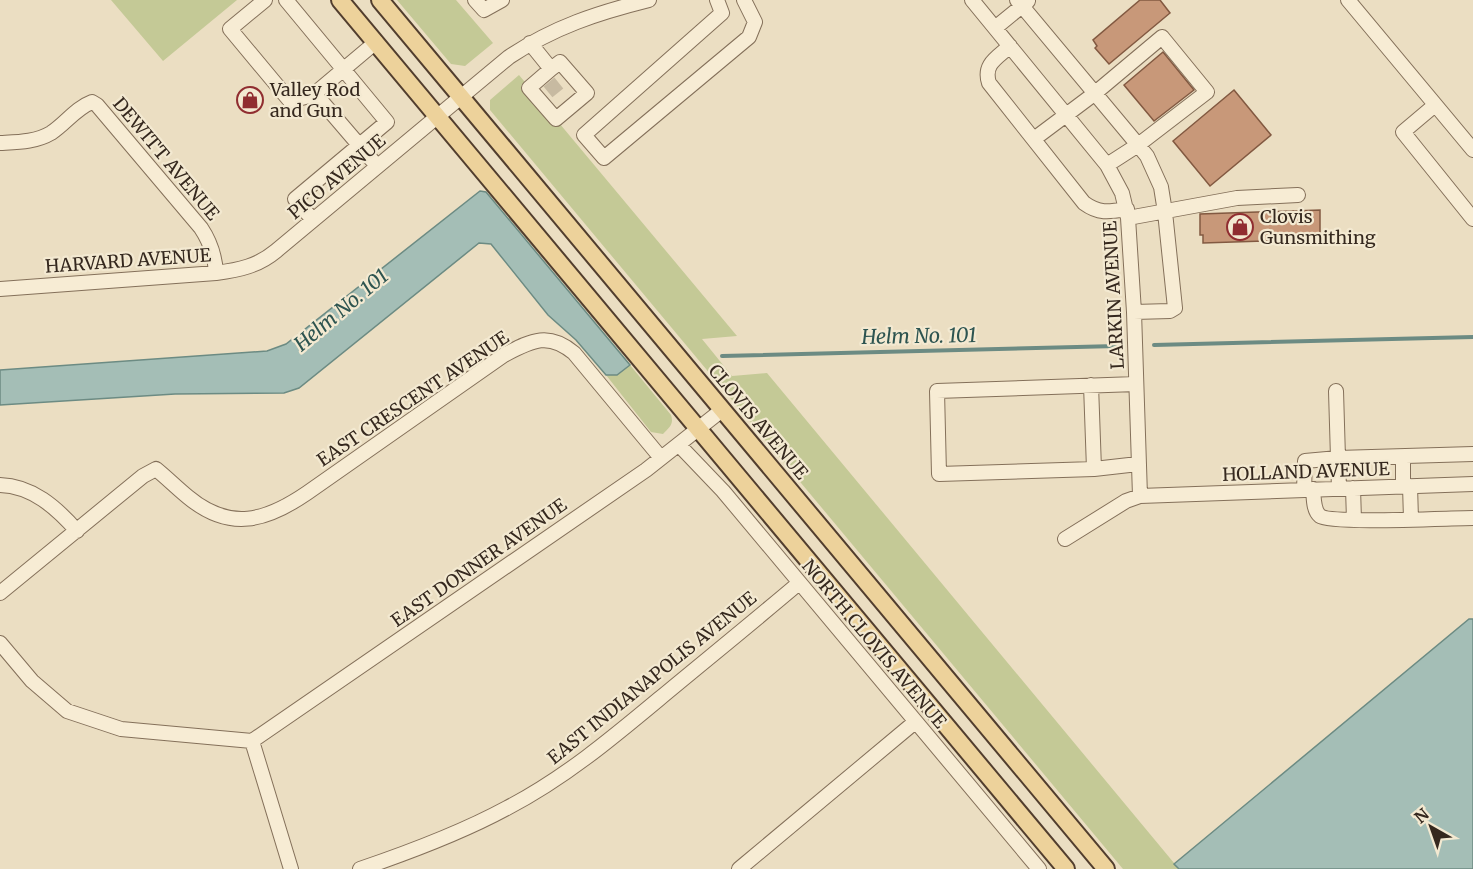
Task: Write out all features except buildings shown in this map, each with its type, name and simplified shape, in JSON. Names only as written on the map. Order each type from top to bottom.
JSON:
[{"type":"main road","points":[[340,0],[1066,869]]},
{"type":"main road","name":"CLOVIS AVENUE","points":[[380,0],[1106,869]]},
{"type":"street","points":[[265,0],[230,29],[290,101],[313,95],[376,42]]},
{"type":"street","points":[[286,0],[387,122],[295,199],[313,220]]},
{"type":"street","points":[[475,0],[484,10],[502,0]]},
{"type":"street","points":[[717,0],[722,13],[584,135],[604,158],[749,37],[755,22],[744,0]]},
{"type":"street","name":"LARKIN AVENUE","points":[[972,0],[1107,165],[1122,193],[1127,214],[1134,312],[1140,496]]},
{"type":"street","points":[[1348,0],[1473,150]]},
{"type":"street","name":"PICO AVENUE","points":[[258,264],[509,57],[530,43],[577,20],[640,1]]},
{"type":"street","points":[[995,28],[1023,2],[1094,94],[1146,156],[1161,187],[1175,308],[1170,311],[1134,312]]},
{"type":"street","points":[[1034,139],[1094,94],[1162,37],[1207,92],[1138,145],[1107,165]]},
{"type":"street","points":[[530,43],[548,75]]},
{"type":"street","points":[[1010,46],[987,67],[986,75],[989,83],[1084,203],[1092,209],[1127,214],[1165,212],[1237,198],[1298,195]]},
{"type":"street","points":[[560,62],[587,93],[566,103],[556,119],[529,88],[548,75],[560,62]]},
{"type":"street","points":[[313,95],[323,102],[377,166]]},
{"type":"street","name":"DEWITT AVENUE","points":[[0,143],[39,138],[50,134],[81,108],[93,102],[102,108],[201,228],[210,242],[215,258],[216,273]]},
{"type":"street","points":[[1435,105],[1403,132],[1473,219]]},
{"type":"street","name":"HARVARD AVENUE","points":[[0,289],[216,273],[258,264]]},
{"type":"street","name":"EAST CRESCENT AVENUE","points":[[76,531],[143,476],[156,469],[189,498],[210,512],[231,519],[252,519],[270,515],[298,500],[504,355],[536,341],[561,342],[573,353],[662,458]]},
{"type":"street","points":[[1136,384],[937,391],[939,474],[1094,469],[1138,464]]},
{"type":"street","points":[[1091,385],[1094,469]]},
{"type":"street","points":[[1336,391],[1338,458],[1354,520]]},
{"type":"street","name":"EAST DONNER AVENUE","points":[[252,741],[662,458],[722,410]]},
{"type":"street","name":"NORTH CLOVIS AVENUE","points":[[679,445],[723,491],[1032,866]]},
{"type":"street","points":[[1473,454],[1305,461],[1309,489],[1321,517],[1354,520],[1473,518]]},
{"type":"street","points":[[1403,456],[1411,519]]},
{"type":"street","name":"HOLLAND AVENUE","points":[[1140,496],[1473,484]]},
{"type":"street","points":[[0,485],[24,489],[41,498],[66,519],[76,531],[0,593]]},
{"type":"street","points":[[1065,539],[1126,501],[1140,496]]},
{"type":"street","name":"EAST INDIANAPOLIS AVENUE","points":[[360,869],[470,827],[541,789],[615,736],[800,583]]},
{"type":"street","points":[[0,643],[32,681],[67,711],[121,729],[252,741],[291,869]]},
{"type":"street","points":[[739,869],[915,722]]},
{"type":"green space","points":[[111,0],[237,0],[163,61]]},
{"type":"green space","points":[[397,0],[456,0],[493,43],[465,66],[451,64]]},
{"type":"green space","points":[[519,75],[737,336],[702,339],[732,376],[767,373],[1179,869],[1123,869],[490,110],[490,100]]},
{"type":"green space","points":[[630,365],[671,415],[671,425],[663,434],[651,432],[606,375],[617,375]]},
{"type":"water","points":[[480,191],[486,192],[630,365],[617,375],[606,375],[576,340],[548,315],[491,244],[479,243],[299,388],[284,393],[175,394],[0,405],[0,370],[267,351],[286,344]]},
{"type":"water","points":[[1469,619],[1473,619],[1473,869],[1179,869],[1174,864]]},
{"type":"waterway","name":"Helm No. 101","points":[[1154,345],[1473,337]]},
{"type":"waterway","name":"Helm No. 101","points":[[722,356],[1117,346]]},
{"type":"tunnel","points":[[549,82],[562,98]]},
{"type":"place","name":"Valley Rod and Gun","points":[[250,100]]},
{"type":"place","name":"Clovis Gunsmithing","points":[[1240,227]]}]
